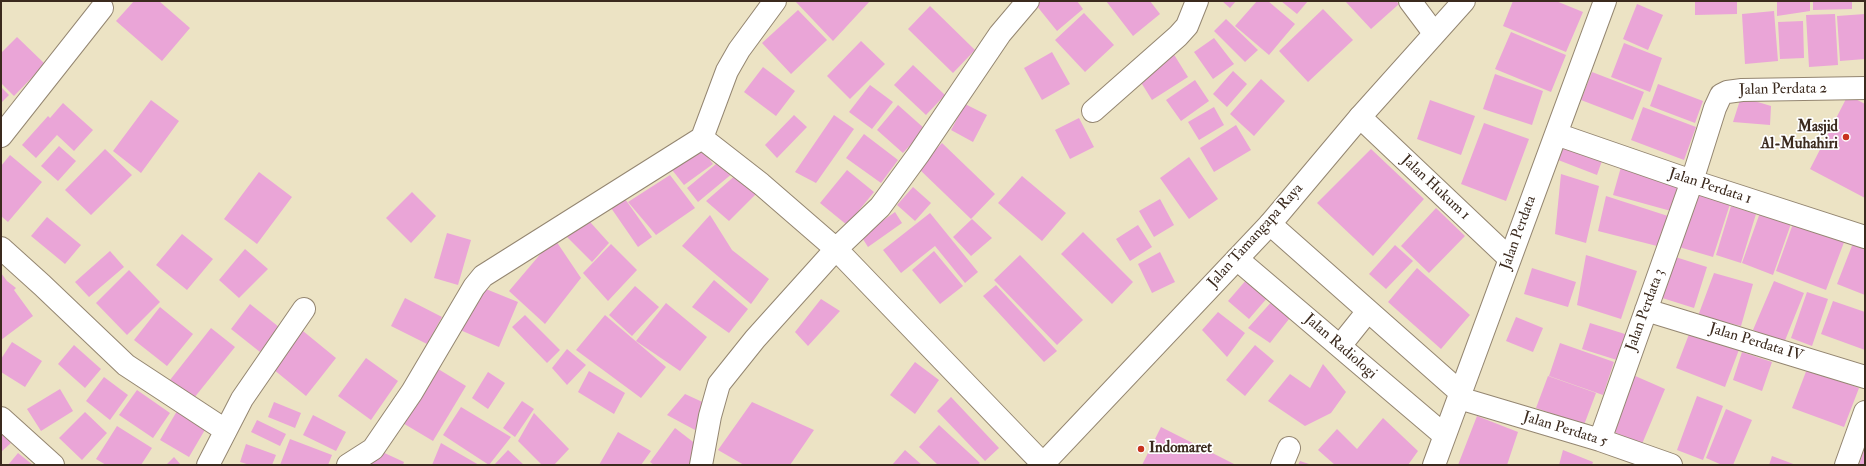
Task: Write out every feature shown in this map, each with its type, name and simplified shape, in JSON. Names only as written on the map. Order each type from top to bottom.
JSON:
[{"type":"street","points":[[348,465],[373,449],[412,392],[474,287],[483,276],[702,138],[727,71],[739,50],[775,1]]},
{"type":"street","points":[[701,465],[714,396],[719,384],[755,339],[836,249],[880,207],[918,155],[1000,34],[1028,1]]},
{"type":"street","points":[[1094,111],[1178,36],[1187,26],[1197,1]]},
{"type":"street","points":[[1410,1],[1434,33]]},
{"type":"street","name":"Jalan Tamangapa Raya","points":[[1047,464],[1270,224],[1360,117],[1464,1]]},
{"type":"street","name":"Jalan Perdata","points":[[1434,465],[1605,1]]},
{"type":"street","points":[[1,136],[102,8]]},
{"type":"street","name":"Jalan Perdata 2","points":[[1692,181],[1715,108],[1721,95],[1727,92],[1742,90],[1865,88]]},
{"type":"street","name":"Jalan Hukum 1","points":[[1360,117],[1510,259]]},
{"type":"street","name":"Jalan Perdata 1","points":[[1556,134],[1692,181],[1865,237]]},
{"type":"street","points":[[702,138],[761,184],[836,249],[1047,464]]},
{"type":"street","name":"Jalan Perdata 3","points":[[1600,440],[1692,181]]},
{"type":"street","points":[[1270,224],[1368,311],[1460,396]]},
{"type":"street","points":[[1,248],[126,365],[225,430]]},
{"type":"street","name":"Jalan Radiologi","points":[[1237,258],[1444,435]]},
{"type":"street","points":[[208,465],[242,399],[304,310]]},
{"type":"street","name":"Jalan Perdata IV","points":[[1646,310],[1865,377]]},
{"type":"street","points":[[1340,346],[1368,311]]},
{"type":"street","name":"Jalan Perdata 5","points":[[1460,396],[1600,440],[1671,465]]},
{"type":"street","points":[[1846,465],[1865,412]]},
{"type":"street","points":[[1,418],[53,465]]},
{"type":"building","points":[[134,1],[159,1],[190,28],[162,61],[116,21]]},
{"type":"building","points":[[795,1],[870,1],[833,41]]},
{"type":"building","points":[[1041,1],[1077,1],[1083,9],[1057,31],[1036,5]]},
{"type":"building","points":[[1106,1],[1150,1],[1160,14],[1133,36]]},
{"type":"building","points":[[1222,1],[1236,1],[1230,8]]},
{"type":"building","points":[[1257,1],[1268,1],[1295,24],[1269,55],[1235,26]]},
{"type":"building","points":[[1281,1],[1308,1],[1297,14]]},
{"type":"building","points":[[1345,1],[1396,1],[1399,4],[1371,29]]},
{"type":"building","points":[[1513,1],[1556,1],[1583,12],[1566,52],[1503,26]]},
{"type":"building","points":[[1695,1],[1737,1],[1737,14],[1695,15]]},
{"type":"building","points":[[1777,1],[1810,1],[1810,11],[1777,16]]},
{"type":"building","points":[[1813,1],[1852,1],[1852,9],[1813,10]]},
{"type":"building","points":[[1637,4],[1663,15],[1648,50],[1623,39]]},
{"type":"building","points":[[930,6],[975,50],[953,73],[908,29]]},
{"type":"building","points":[[1323,9],[1353,40],[1308,82],[1279,51]]},
{"type":"building","points":[[798,10],[827,40],[791,74],[762,43]]},
{"type":"building","points":[[1774,11],[1778,61],[1745,64],[1742,14]]},
{"type":"building","points":[[1084,13],[1114,45],[1085,72],[1055,40]]},
{"type":"building","points":[[1835,14],[1838,65],[1809,67],[1806,15]]},
{"type":"building","points":[[1865,14],[1865,59],[1840,61],[1837,16]]},
{"type":"building","points":[[1226,19],[1258,50],[1245,62],[1214,31]]},
{"type":"building","points":[[1803,21],[1804,58],[1780,59],[1778,22]]},
{"type":"building","points":[[1511,32],[1566,55],[1551,92],[1495,69]]},
{"type":"building","points":[[17,37],[45,64],[14,96],[1,83],[1,53]]},
{"type":"building","points":[[1214,38],[1234,64],[1213,79],[1194,52]]},
{"type":"building","points":[[861,41],[885,64],[850,99],[827,76]]},
{"type":"building","points":[[1624,43],[1662,58],[1650,92],[1611,77]]},
{"type":"building","points":[[1052,52],[1070,84],[1042,100],[1024,68]]},
{"type":"building","points":[[1173,53],[1188,77],[1152,100],[1137,76]]},
{"type":"building","points":[[913,65],[945,95],[926,115],[894,85]]},
{"type":"building","points":[[763,67],[795,91],[776,116],[744,92]]},
{"type":"building","points":[[1233,71],[1247,84],[1227,107],[1213,94]]},
{"type":"building","points":[[1592,72],[1644,92],[1633,120],[1581,100]]},
{"type":"building","points":[[1495,74],[1543,91],[1532,125],[1483,109]]},
{"type":"building","points":[[1261,79],[1285,101],[1254,136],[1230,114]]},
{"type":"building","points":[[1195,80],[1209,101],[1181,121],[1166,100]]},
{"type":"building","points":[[1658,84],[1703,101],[1695,123],[1650,106]]},
{"type":"building","points":[[870,85],[893,102],[872,129],[849,112]]},
{"type":"building","points":[[1,87],[9,95],[1,103]]},
{"type":"building","name":"Masjid Al-Muhahiri","points":[[1848,95],[1865,104],[1865,198],[1810,169]]},
{"type":"building","points":[[1741,97],[1771,106],[1770,125],[1733,122]]},
{"type":"building","points":[[151,100],[179,121],[141,173],[113,151]]},
{"type":"building","points":[[1430,100],[1475,116],[1461,155],[1417,139]]},
{"type":"building","points":[[63,103],[93,130],[74,151],[57,135],[36,158],[22,145],[48,116],[50,118]]},
{"type":"building","points":[[965,104],[987,115],[973,142],[951,130]]},
{"type":"building","points":[[898,105],[925,129],[903,153],[877,130]]},
{"type":"building","points":[[1214,107],[1224,125],[1199,140],[1188,122]]},
{"type":"building","points":[[1643,107],[1696,127],[1684,160],[1631,140]]},
{"type":"building","points":[[794,115],[807,127],[777,158],[765,145]]},
{"type":"building","points":[[834,115],[854,129],[816,183],[795,172]]},
{"type":"building","points":[[1079,118],[1094,147],[1070,159],[1055,130]]},
{"type":"building","points":[[1484,123],[1529,139],[1506,201],[1461,184]]},
{"type":"building","points":[[1236,125],[1251,150],[1214,172],[1200,148]]},
{"type":"building","points":[[864,134],[898,160],[881,183],[846,158]]},
{"type":"building","points":[[1561,138],[1604,155],[1597,175],[1553,158]]},
{"type":"building","points":[[942,143],[995,194],[971,219],[918,168]]},
{"type":"building","points":[[699,145],[713,164],[684,185],[669,166]]},
{"type":"building","points":[[59,146],[76,161],[58,181],[41,166]]},
{"type":"building","points":[[105,149],[132,175],[91,215],[65,190]]},
{"type":"building","points":[[1371,149],[1424,199],[1373,256],[1317,203]]},
{"type":"building","points":[[10,155],[42,182],[8,222],[1,216],[1,166]]},
{"type":"building","points":[[1189,157],[1218,199],[1189,219],[1160,178]]},
{"type":"building","points":[[722,159],[733,173],[698,202],[687,188]]},
{"type":"building","points":[[1621,167],[1679,183],[1671,211],[1613,195]]},
{"type":"building","points":[[847,170],[874,192],[847,225],[820,203]]},
{"type":"building","points":[[259,172],[292,197],[257,244],[224,219]]},
{"type":"building","points":[[737,174],[759,191],[729,221],[706,201]]},
{"type":"building","points":[[1561,174],[1599,186],[1586,243],[1555,234]]},
{"type":"building","points":[[670,175],[695,208],[656,235],[628,202]]},
{"type":"building","points":[[1022,176],[1066,213],[1042,241],[998,203]]},
{"type":"building","points":[[913,187],[931,203],[915,221],[897,205]]},
{"type":"building","points":[[412,192],[436,216],[411,243],[386,218]]},
{"type":"building","points":[[1695,193],[1730,204],[1713,257],[1679,247]]},
{"type":"building","points":[[623,196],[652,237],[638,247],[609,205]]},
{"type":"building","points":[[1606,196],[1671,217],[1661,247],[1598,231]]},
{"type":"building","points":[[1160,199],[1174,225],[1154,237],[1139,211]]},
{"type":"building","points":[[1731,206],[1756,214],[1741,263],[1716,255]]},
{"type":"building","points":[[1762,207],[1793,218],[1773,275],[1742,263]]},
{"type":"building","points":[[1436,208],[1465,236],[1429,273],[1401,246]]},
{"type":"building","points":[[895,212],[902,223],[868,247],[861,236]]},
{"type":"building","points":[[582,213],[609,243],[592,262],[563,233]]},
{"type":"building","points":[[930,213],[978,272],[965,283],[935,246],[901,273],[883,250]]},
{"type":"building","points":[[710,215],[732,250],[769,279],[751,304],[682,246]]},
{"type":"building","points":[[47,217],[81,245],[65,264],[31,236]]},
{"type":"building","points":[[1795,218],[1846,237],[1826,290],[1776,271]]},
{"type":"building","points":[[972,219],[992,238],[971,256],[953,237]]},
{"type":"building","points":[[1138,225],[1152,247],[1130,261],[1116,239]]},
{"type":"building","points":[[1083,232],[1133,282],[1112,304],[1061,254]]},
{"type":"building","points":[[447,233],[471,240],[458,285],[434,278]]},
{"type":"building","points":[[182,234],[213,259],[187,290],[156,265]]},
{"type":"building","points":[[554,238],[581,278],[545,324],[509,291]]},
{"type":"building","points":[[1855,238],[1865,242],[1865,295],[1837,284]]},
{"type":"building","points":[[611,244],[637,270],[608,301],[583,273]]},
{"type":"building","points":[[1395,245],[1413,261],[1386,289],[1369,274]]},
{"type":"building","points":[[245,249],[268,269],[239,298],[219,280]]},
{"type":"building","points":[[110,251],[124,267],[89,297],[75,282]]},
{"type":"building","points":[[934,251],[963,286],[940,304],[912,270]]},
{"type":"building","points":[[1160,252],[1175,282],[1152,293],[1138,264]]},
{"type":"building","points":[[1020,255],[1083,320],[1057,345],[994,280]]},
{"type":"building","points":[[1586,255],[1637,271],[1621,319],[1577,305]]},
{"type":"building","points":[[1669,255],[1707,267],[1694,308],[1656,296]]},
{"type":"building","points":[[1417,268],[1470,315],[1441,349],[1388,302]]},
{"type":"building","points":[[1532,268],[1576,282],[1568,307],[1524,294]]},
{"type":"building","points":[[129,270],[160,302],[127,335],[96,303]]},
{"type":"building","points":[[1,273],[7,281],[16,288],[14,290],[33,316],[1,340]]},
{"type":"building","points":[[1714,273],[1753,284],[1741,326],[1698,316]]},
{"type":"building","points":[[1247,279],[1268,297],[1249,319],[1228,301]]},
{"type":"building","points":[[714,280],[748,309],[729,333],[692,307]]},
{"type":"building","points":[[1774,281],[1804,293],[1784,343],[1753,330]]},
{"type":"building","points":[[476,285],[518,302],[499,347],[458,329]]},
{"type":"building","points":[[996,285],[1057,351],[1044,362],[983,296]]},
{"type":"building","points":[[635,286],[659,307],[632,336],[609,315]]},
{"type":"building","points":[[1807,292],[1828,299],[1812,346],[1791,338]]},
{"type":"building","points":[[405,298],[442,317],[427,344],[391,326]]},
{"type":"building","points":[[821,299],[840,311],[808,346],[795,332]]},
{"type":"building","points":[[1274,299],[1293,314],[1270,343],[1248,328]]},
{"type":"building","points":[[1833,301],[1865,312],[1865,350],[1821,334]]},
{"type":"building","points":[[666,303],[707,337],[680,371],[636,341]]},
{"type":"building","points":[[250,304],[279,327],[260,352],[231,329]]},
{"type":"building","points":[[160,307],[193,334],[167,366],[134,340]]},
{"type":"building","points":[[1218,312],[1245,333],[1227,357],[1202,330]]},
{"type":"building","points":[[525,315],[560,350],[547,363],[512,327]]},
{"type":"building","points":[[605,315],[666,367],[641,398],[576,350]]},
{"type":"building","points":[[1516,317],[1543,328],[1533,352],[1506,341]]},
{"type":"building","points":[[1590,323],[1628,335],[1620,361],[1582,349]]},
{"type":"building","points":[[211,328],[235,347],[194,398],[170,380]]},
{"type":"building","points":[[1691,329],[1740,347],[1725,387],[1676,368]]},
{"type":"building","points":[[303,331],[336,358],[306,396],[273,369]]},
{"type":"building","points":[[12,342],[42,361],[25,387],[1,372],[1,359]]},
{"type":"building","points":[[1560,343],[1614,362],[1603,395],[1549,376]]},
{"type":"building","points":[[74,345],[101,369],[85,388],[58,364]]},
{"type":"building","points":[[1255,345],[1274,361],[1245,396],[1226,380]]},
{"type":"building","points":[[567,349],[586,365],[567,385],[552,368]]},
{"type":"building","points":[[1742,352],[1772,362],[1762,391],[1733,380]]},
{"type":"building","points":[[366,358],[398,381],[371,420],[338,396]]},
{"type":"building","points":[[915,362],[939,380],[915,414],[890,395]]},
{"type":"building","points":[[430,364],[466,386],[433,441],[396,419]]},
{"type":"building","points":[[1323,364],[1346,392],[1331,413],[1305,426],[1268,401],[1290,374],[1310,388]]},
{"type":"building","points":[[1807,369],[1859,388],[1844,427],[1792,408]]},
{"type":"building","points":[[589,371],[625,393],[614,414],[578,392]]},
{"type":"building","points":[[488,372],[505,383],[488,409],[472,398]]},
{"type":"building","points":[[1633,375],[1665,389],[1642,444],[1609,430]]},
{"type":"building","points":[[1548,376],[1596,393],[1584,425],[1536,408]]},
{"type":"building","points":[[104,377],[128,395],[110,420],[86,401]]},
{"type":"building","points":[[60,389],[73,411],[41,431],[27,409]]},
{"type":"building","points":[[137,390],[170,413],[153,438],[119,415]]},
{"type":"building","points":[[685,394],[709,405],[695,430],[667,415]]},
{"type":"building","points":[[1697,396],[1723,406],[1703,460],[1677,450]]},
{"type":"building","points":[[951,397],[999,448],[985,461],[937,411]]},
{"type":"building","points":[[522,401],[534,409],[515,437],[503,428]]},
{"type":"building","points":[[274,402],[301,413],[295,428],[268,417]]},
{"type":"building","points":[[752,402],[814,430],[790,465],[744,465],[718,450]]},
{"type":"building","points":[[461,407],[511,437],[489,465],[443,435]]},
{"type":"building","points":[[1726,409],[1752,420],[1733,465],[1722,465],[1706,458]]},
{"type":"building","points":[[177,411],[206,428],[189,457],[160,440]]},
{"type":"building","points":[[85,412],[107,433],[82,460],[59,438]]},
{"type":"building","points":[[534,413],[569,449],[554,465],[542,465],[518,441]]},
{"type":"building","points":[[313,415],[346,432],[336,451],[303,435]]},
{"type":"building","points":[[1477,416],[1518,432],[1507,465],[1458,465]]},
{"type":"building","points":[[1383,418],[1418,451],[1408,465],[1335,465],[1318,450],[1337,429],[1357,449]]},
{"type":"building","points":[[257,420],[286,434],[280,446],[251,432]]},
{"type":"building","points":[[939,425],[980,463],[978,465],[938,465],[919,447]]},
{"type":"building","points":[[117,426],[152,448],[141,465],[106,465],[96,459]]},
{"type":"building","points":[[1161,427],[1236,465],[1142,465]]},
{"type":"building","points":[[675,428],[701,448],[688,465],[654,465],[650,462]]},
{"type":"building","points":[[618,432],[651,451],[641,465],[599,465]]},
{"type":"building","points":[[1,433],[11,443],[1,452]]},
{"type":"building","points":[[290,439],[332,455],[328,465],[280,465]]},
{"type":"building","points":[[441,443],[479,465],[432,465]]},
{"type":"building","points":[[246,444],[276,455],[272,465],[250,465],[240,462]]},
{"type":"building","points":[[1865,447],[1865,465],[1859,465]]},
{"type":"building","points":[[378,450],[404,462],[403,465],[371,465]]},
{"type":"building","points":[[508,450],[524,465],[494,465]]},
{"type":"building","points":[[905,450],[922,465],[892,465]]},
{"type":"building","points":[[1563,450],[1593,462],[1592,465],[1559,465]]},
{"type":"building","points":[[18,453],[33,465],[8,465]]},
{"type":"building","points":[[1772,456],[1796,465],[1769,465]]},
{"type":"building","points":[[174,457],[181,465],[166,465]]},
{"type":"building","points":[[1300,461],[1312,465],[1298,465]]},
{"type":"place","name":"Masjid Al-Muhahiri","points":[[1846,137]]},
{"type":"place","name":"Indomaret","points":[[1141,449]]}]
